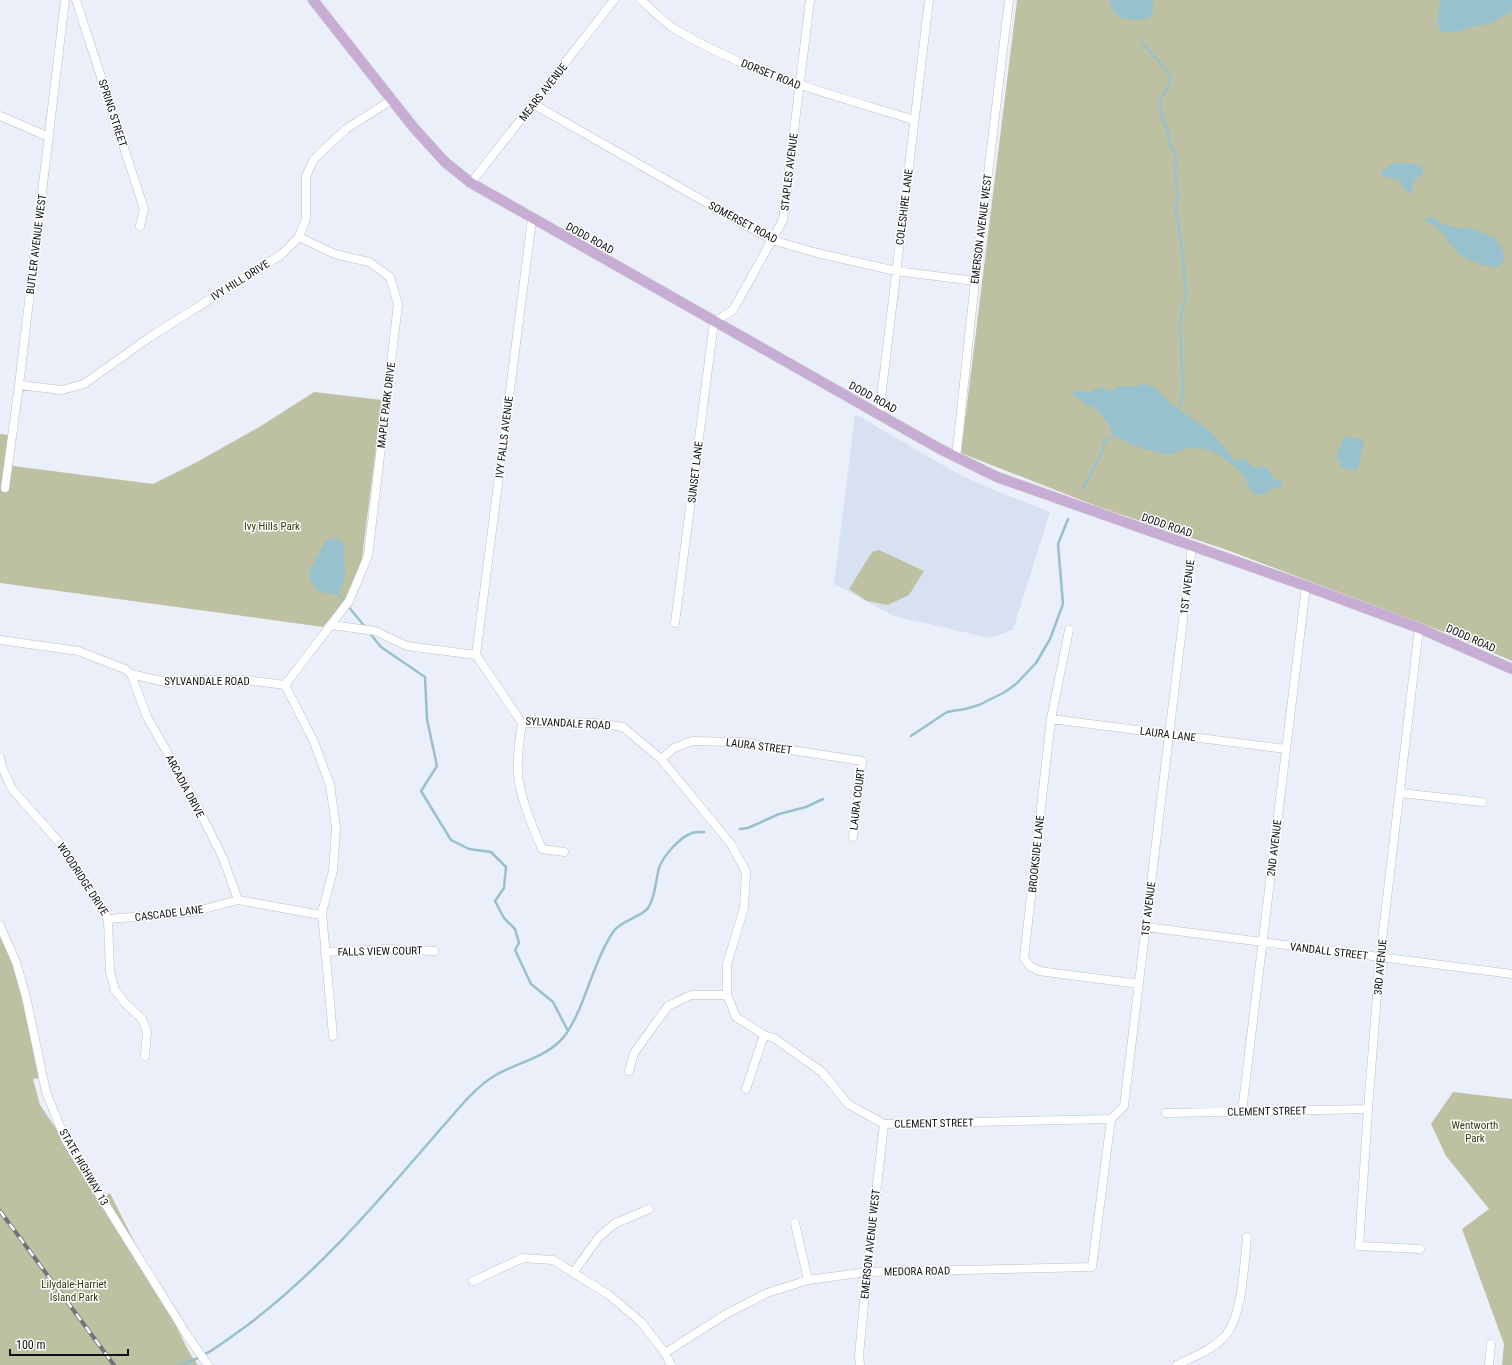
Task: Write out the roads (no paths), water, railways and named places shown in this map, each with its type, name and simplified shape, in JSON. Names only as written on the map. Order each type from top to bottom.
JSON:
[{"type":"main road","name":"DODD ROAD","points":[[313,0],[393,99],[414,128],[445,162],[471,183],[532,219],[956,458],[1016,484],[1306,586],[1419,628],[1512,669]]},
{"type":"street","name":"BUTLER AVENUE WEST","points":[[5,488],[19,385],[65,0]]},
{"type":"street","name":"SPRING STREET","points":[[76,0],[144,209],[140,226]]},
{"type":"street","name":"MEARS AVENUE","points":[[471,183],[614,0]]},
{"type":"street","name":"DORSET ROAD","points":[[641,0],[672,27],[726,56],[799,85],[914,120]]},
{"type":"street","name":"STAPLES AVENUE","points":[[714,322],[733,310],[783,220],[810,0]]},
{"type":"street","name":"COLESHIRE LANE","points":[[879,415],[929,0]]},
{"type":"street","name":"EMERSON AVENUE WEST","points":[[956,458],[974,281],[1009,0]]},
{"type":"street","name":"IVY HILL DRIVE","points":[[19,385],[62,390],[84,384],[150,337],[282,254],[299,237],[306,218],[306,176],[314,159],[346,129],[393,99]]},
{"type":"street","name":"SOMERSET ROAD","points":[[533,104],[772,240],[817,253],[896,271],[974,281]]},
{"type":"street","points":[[0,116],[49,137]]},
{"type":"street","name":"IVY FALLS AVENUE","points":[[476,655],[532,219]]},
{"type":"street","name":"MAPLE PARK DRIVE","points":[[299,237],[335,254],[369,262],[390,277],[398,304],[368,556],[349,601],[331,625]]},
{"type":"street","name":"SUNSET LANE","points":[[675,623],[714,322]]},
{"type":"street","name":"1ST AVENUE","points":[[1111,1119],[1124,1106],[1192,546]]},
{"type":"street","name":"2ND AVENUE","points":[[1242,1111],[1306,586]]},
{"type":"street","points":[[333,1036],[322,912],[334,871],[336,828],[330,785],[314,742],[285,685],[331,625],[375,631],[407,646],[476,655]]},
{"type":"street","name":"3RD AVENUE","points":[[1419,628],[1380,957],[1359,1246],[1420,1248]]},
{"type":"street","name":"BROOKSIDE LANE","points":[[1069,630],[1051,719],[1024,958],[1030,966],[1039,971],[1138,984]]},
{"type":"street","name":"SYLVANDALE ROAD","points":[[0,640],[78,651],[124,669],[131,674],[169,683],[185,680],[246,680],[285,685]]},
{"type":"street","name":"SYLVANDALE ROAD","points":[[476,655],[522,723],[596,723],[624,726],[660,759],[731,844],[746,872],[744,908],[727,964],[727,994],[736,1017],[764,1035]]},
{"type":"street","name":"ARCADIA DRIVE","points":[[131,674],[147,717],[191,794],[223,858],[238,900]]},
{"type":"street","name":"LAURA LANE","points":[[1051,719],[1286,749]]},
{"type":"street","points":[[522,723],[519,745],[518,781],[528,816],[542,849],[564,852]]},
{"type":"street","name":"LAURA STREET","points":[[660,759],[674,748],[692,741],[740,742],[862,761]]},
{"type":"street","name":"WOODRIDGE DRIVE","points":[[0,758],[2,767],[12,789],[58,841],[108,919],[110,972],[115,990],[125,1003],[142,1019],[147,1032],[145,1056]]},
{"type":"street","name":"LAURA COURT","points":[[853,837],[862,761]]},
{"type":"street","points":[[1400,793],[1482,802]]},
{"type":"street","name":"CASCADE LANE","points":[[108,919],[193,912],[238,900],[321,915],[322,912]]},
{"type":"street","name":"STATE HIGHWAY 13","points":[[0,926],[16,962],[26,998],[46,1092],[66,1141],[157,1288],[208,1365]]},
{"type":"street","name":"VANDALL STREET","points":[[1146,927],[1512,974]]},
{"type":"street","name":"FALLS VIEW COURT","points":[[325,952],[389,949],[434,951]]},
{"type":"street","points":[[629,1071],[634,1053],[668,1006],[691,995],[727,994]]},
{"type":"street","points":[[746,1089],[764,1035]]},
{"type":"street","name":"CLEMENT STREET","points":[[764,1035],[774,1038],[822,1072],[848,1104],[884,1124],[1111,1119]]},
{"type":"street","name":"CLEMENT STREET","points":[[1166,1113],[1368,1109]]},
{"type":"street","name":"MEDORA ROAD","points":[[664,1353],[726,1314],[760,1297],[808,1280],[867,1272],[1092,1267],[1111,1119]]},
{"type":"street","name":"EMERSON AVENUE WEST","points":[[860,1365],[859,1355],[867,1272],[884,1124]]},
{"type":"street","points":[[573,1273],[599,1237],[609,1228],[614,1224],[649,1209]]},
{"type":"street","points":[[795,1223],[808,1280]]},
{"type":"street","points":[[1177,1365],[1214,1345],[1225,1336],[1232,1326],[1238,1307],[1247,1237]]},
{"type":"street","points":[[473,1281],[523,1258],[553,1260],[608,1295],[641,1322],[664,1353],[670,1365]]},
{"type":"street","points":[[1488,1365],[1490,1344]]},
{"type":"water","points":[[1109,0],[1153,0],[1153,13],[1149,18],[1142,20],[1122,18],[1113,10]]},
{"type":"water","points":[[1440,0],[1512,0],[1512,11],[1487,24],[1475,26],[1458,32],[1445,32],[1441,31],[1437,23]]},
{"type":"water","points":[[1393,163],[1413,164],[1423,167],[1423,174],[1415,180],[1411,193],[1408,194],[1398,180],[1381,175],[1381,172]]},
{"type":"water","points":[[1425,218],[1435,218],[1443,224],[1458,228],[1474,229],[1495,238],[1505,257],[1501,265],[1494,268],[1480,265],[1457,254],[1457,250],[1452,247],[1443,233],[1437,227],[1427,222]]},
{"type":"water","points":[[1145,384],[1154,387],[1172,405],[1206,428],[1234,459],[1245,459],[1255,467],[1264,467],[1268,469],[1273,478],[1281,482],[1282,487],[1272,487],[1267,493],[1258,495],[1255,494],[1250,489],[1240,471],[1227,460],[1210,450],[1191,448],[1172,454],[1163,454],[1132,445],[1116,435],[1113,437],[1110,426],[1098,410],[1085,404],[1071,392],[1091,392],[1101,388],[1112,391],[1119,386],[1131,387]]},
{"type":"water","points":[[1344,436],[1364,440],[1358,471],[1340,467],[1341,462],[1338,461],[1337,455]]},
{"type":"water","points":[[337,538],[343,543],[344,546],[345,580],[338,594],[323,593],[317,590],[310,580],[309,572],[326,540]]},
{"type":"waterway","points":[[1141,42],[1168,71],[1171,78],[1168,88],[1161,98],[1160,104],[1170,145],[1174,151],[1177,162],[1175,173],[1178,196],[1175,214],[1178,220],[1186,295],[1180,320],[1183,392],[1179,411]]},
{"type":"waterway","points":[[1082,490],[1103,451],[1104,442],[1114,435]]},
{"type":"waterway","points":[[911,736],[947,712],[979,705],[1005,692],[1016,684],[1036,663],[1050,639],[1063,604],[1058,544],[1068,519]]},
{"type":"waterway","points":[[338,594],[366,628]]},
{"type":"waterway","points":[[369,632],[381,647],[425,677],[427,719],[437,766],[421,791],[451,840],[469,849],[491,852],[506,867],[504,888],[495,901],[504,918],[515,929],[519,943],[515,950],[531,984],[553,1002],[568,1031]]},
{"type":"waterway","points":[[740,829],[748,828],[779,814],[806,807],[823,799]]},
{"type":"waterway","points":[[179,1365],[198,1358],[224,1342],[249,1324],[308,1273],[363,1218],[466,1100],[484,1083],[492,1077],[546,1052],[563,1038],[579,1010],[599,960],[613,932],[621,924],[641,914],[648,908],[654,894],[659,868],[664,858],[672,848],[687,835],[704,832]]},
{"type":"railway","points":[[0,1211],[114,1365]]},
{"type":"park label","name":"Ivy Hills Park","points":[[272,526]]},
{"type":"park label","name":"Wentworth Park","points":[[1475,1131]]},
{"type":"park label","name":"Lilydale-Harriet Island Park","points":[[74,1290]]}]
